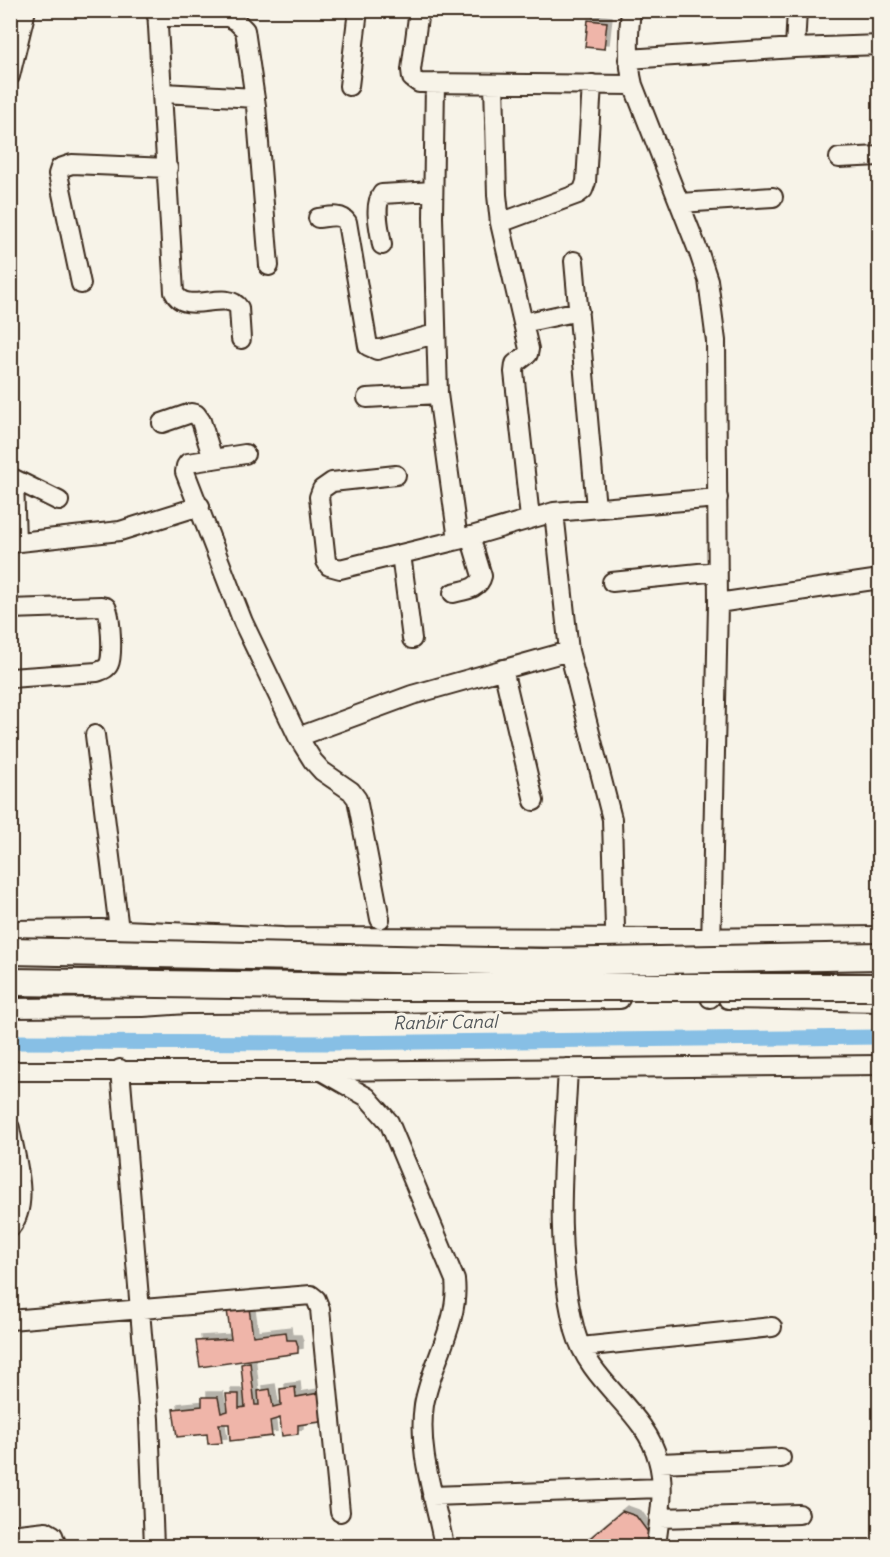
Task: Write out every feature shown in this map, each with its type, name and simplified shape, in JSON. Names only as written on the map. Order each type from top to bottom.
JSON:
[{"type":"highway","points":[[10,951],[543,962],[879,956]]},
{"type":"highway","points":[[10,982],[381,987],[879,987]]},
{"type":"street","points":[[10,76],[26,10]]},
{"type":"street","points":[[349,86],[358,10]]},
{"type":"street","points":[[419,10],[411,74],[414,81],[633,85]]},
{"type":"street","points":[[631,10],[628,59],[633,85],[708,280],[716,341],[718,603],[710,999]]},
{"type":"street","points":[[795,48],[797,10]]},
{"type":"street","points":[[241,339],[237,304],[229,301],[185,303],[177,298],[174,292],[157,14],[228,18],[240,25],[247,36],[255,98],[269,266]]},
{"type":"street","points":[[628,59],[879,45]]},
{"type":"street","points":[[435,83],[435,334],[438,394],[464,538],[482,576],[474,587],[453,593]]},
{"type":"street","points":[[494,84],[500,223],[529,352],[515,364],[514,372],[530,518]]},
{"type":"street","points":[[500,223],[578,194],[583,190],[586,182],[592,84]]},
{"type":"street","points":[[163,93],[255,98]]},
{"type":"street","points":[[839,158],[879,156]]},
{"type":"street","points":[[81,284],[58,174],[60,168],[72,164],[168,168]]},
{"type":"street","points":[[382,245],[377,204],[380,196],[382,194],[434,191]]},
{"type":"street","points":[[680,203],[773,197]]},
{"type":"street","points":[[318,219],[339,216],[344,217],[347,222],[368,346],[376,350],[435,334]]},
{"type":"street","points":[[574,261],[596,508]]},
{"type":"street","points":[[523,323],[579,311]]},
{"type":"street","points":[[367,398],[438,394]]},
{"type":"street","points":[[162,423],[191,413],[196,414],[201,421],[213,459]]},
{"type":"street","points":[[245,454],[188,463],[185,472],[243,622],[298,737],[322,771],[351,791],[357,799],[380,919]]},
{"type":"street","points":[[396,475],[332,482],[322,489],[319,497],[326,561],[329,566],[340,568],[401,554],[554,513],[718,498]]},
{"type":"street","points":[[59,501],[12,478],[13,543],[128,529],[200,506]]},
{"type":"street","points":[[554,513],[569,651],[612,819],[615,929]]},
{"type":"street","points":[[401,554],[412,639]]},
{"type":"street","points":[[612,582],[718,572]]},
{"type":"street","points":[[718,603],[879,579]]},
{"type":"street","points":[[10,609],[100,606],[106,607],[110,618],[110,662],[105,669],[97,672],[10,678]]},
{"type":"street","points":[[298,737],[412,695],[569,651]]},
{"type":"street","points":[[503,669],[534,801]]},
{"type":"street","points":[[95,735],[119,930]]},
{"type":"street","points":[[10,930],[119,930],[284,937],[879,936]]},
{"type":"street","points":[[10,1008],[710,999],[879,1002]]},
{"type":"street","points":[[10,1071],[120,1069],[321,1071],[879,1065]]},
{"type":"street","points":[[568,1068],[561,1200],[567,1286],[575,1332],[588,1362],[644,1430],[655,1448],[661,1488],[656,1546]]},
{"type":"street","points":[[120,1069],[149,1419],[154,1546]]},
{"type":"street","points":[[321,1071],[367,1097],[389,1122],[455,1280],[457,1295],[454,1309],[429,1382],[423,1428],[429,1485],[444,1546]]},
{"type":"street","points":[[10,1128],[22,1197],[16,1222],[10,1228]]},
{"type":"street","points":[[10,1320],[304,1294],[314,1297],[320,1309],[340,1512]]},
{"type":"street","points":[[581,1347],[772,1327]]},
{"type":"street","points":[[659,1463],[781,1458]]},
{"type":"street","points":[[432,1496],[661,1488]]},
{"type":"street","points":[[658,1518],[799,1514]]},
{"type":"street","points":[[10,1535],[46,1531],[53,1536],[57,1546]]},
{"type":"building","points":[[588,20],[607,22],[604,49],[585,47]]},
{"type":"building","points":[[248,1301],[253,1336],[286,1332],[287,1340],[296,1340],[298,1353],[200,1367],[196,1341],[231,1339],[226,1303]]},
{"type":"building","points":[[250,1362],[255,1405],[259,1405],[258,1391],[270,1389],[273,1407],[281,1405],[280,1389],[295,1387],[296,1397],[325,1392],[328,1421],[298,1425],[298,1434],[282,1436],[280,1418],[270,1421],[272,1436],[230,1441],[229,1424],[219,1424],[222,1443],[208,1444],[207,1434],[177,1437],[173,1409],[202,1406],[202,1397],[218,1397],[221,1413],[228,1411],[226,1394],[239,1394],[239,1408],[245,1407],[241,1364]]},
{"type":"building","points":[[622,1511],[636,1516],[656,1543],[651,1546],[584,1546],[584,1543]]},
{"type":"waterway","name":"Ranbir Canal","points":[[10,1042],[327,1043],[880,1037]]}]
